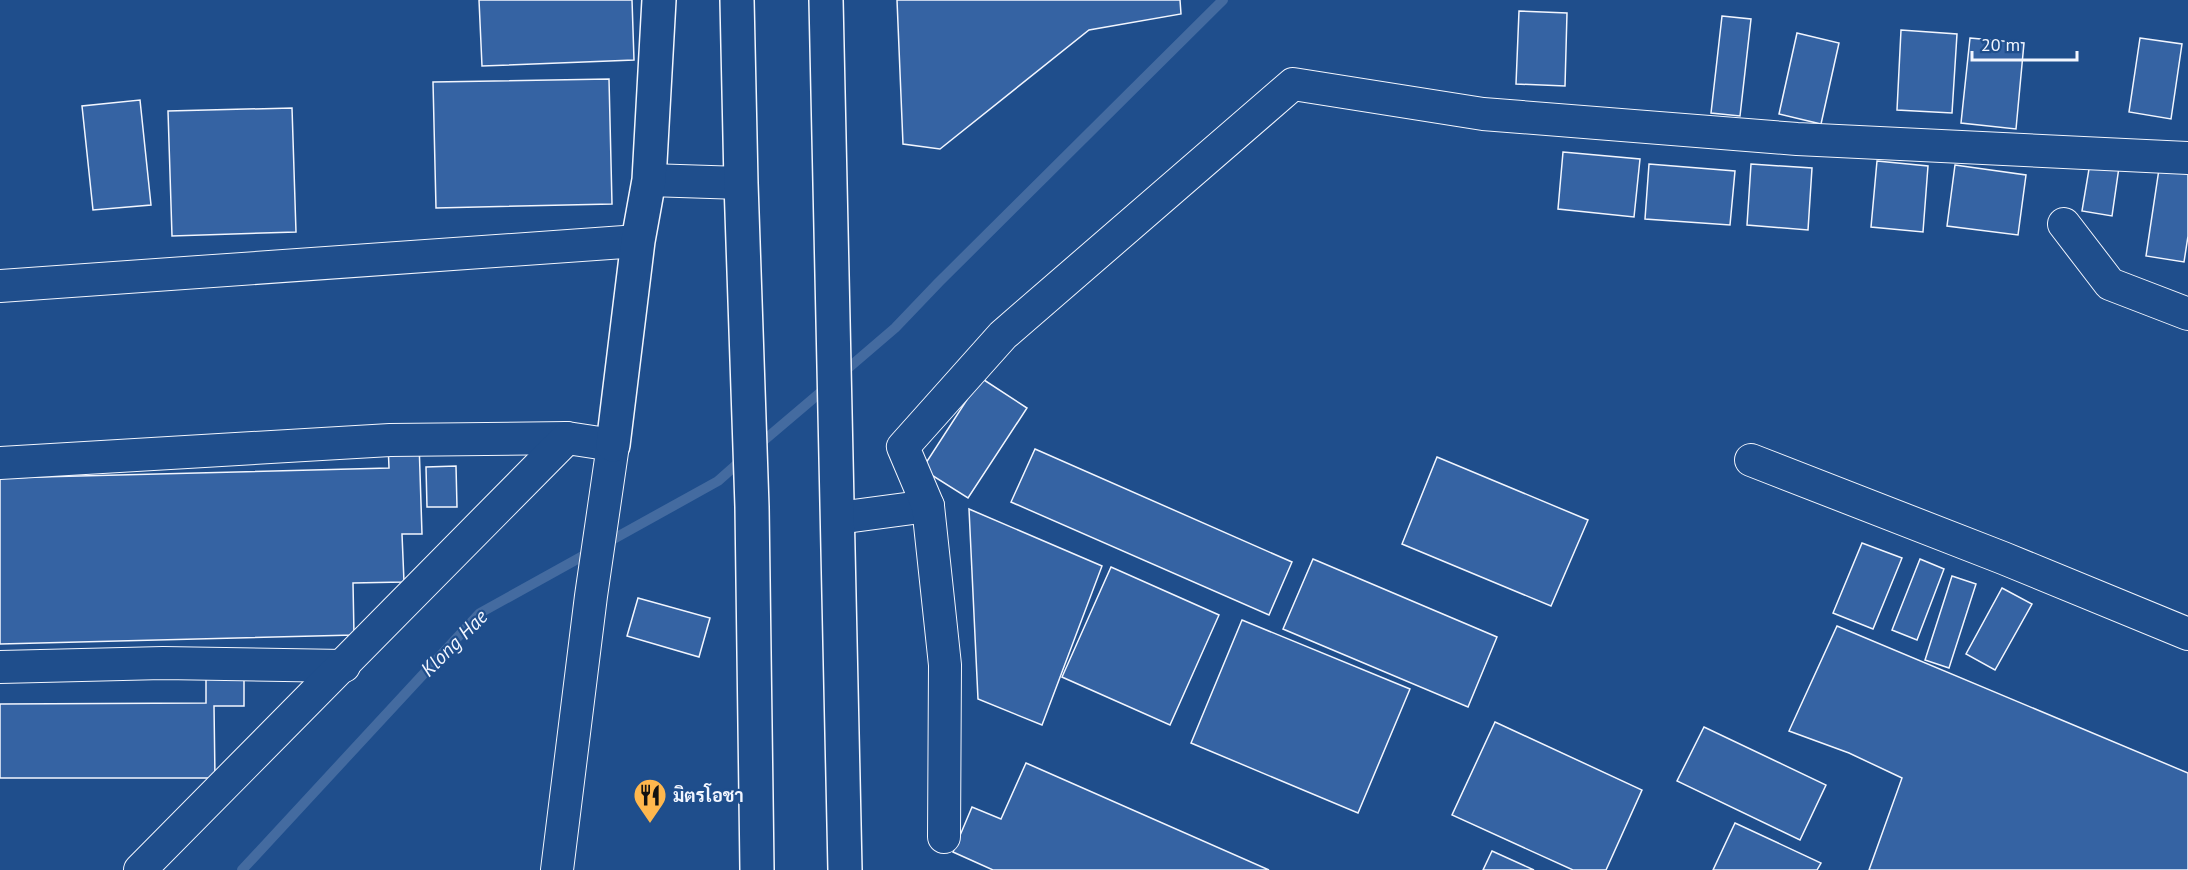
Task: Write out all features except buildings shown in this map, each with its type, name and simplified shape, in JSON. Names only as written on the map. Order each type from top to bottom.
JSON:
[{"type":"main road","points":[[612,445],[638,241],[649,180],[659,0]]},
{"type":"main road","points":[[737,0],[752,507],[757,870]]},
{"type":"main road","points":[[826,0],[845,870]]},
{"type":"street","points":[[944,837],[945,666],[928,506],[903,447],[1003,335],[1293,84],[1483,114],[1797,139],[2188,158]]},
{"type":"street","points":[[649,180],[741,183]]},
{"type":"street","points":[[2064,224],[2110,284],[2188,314]]},
{"type":"street","points":[[0,286],[638,241]]},
{"type":"street","points":[[140,870],[567,438]]},
{"type":"street","points":[[0,463],[390,440],[567,438],[612,445],[557,870]]},
{"type":"street","points":[[1751,460],[2003,558],[2188,634]]},
{"type":"street","points":[[838,506],[928,506]]},
{"type":"street","points":[[0,667],[163,663],[344,666]]},
{"type":"waterway","points":[[839,376],[895,328],[1223,0]]},
{"type":"waterway","points":[[755,448],[828,386]]},
{"type":"waterway","name":"Klong Hae","points":[[242,870],[480,613],[718,481],[744,458]]},
{"type":"place","name":"มิตรโอชา","points":[[650,824]]}]
